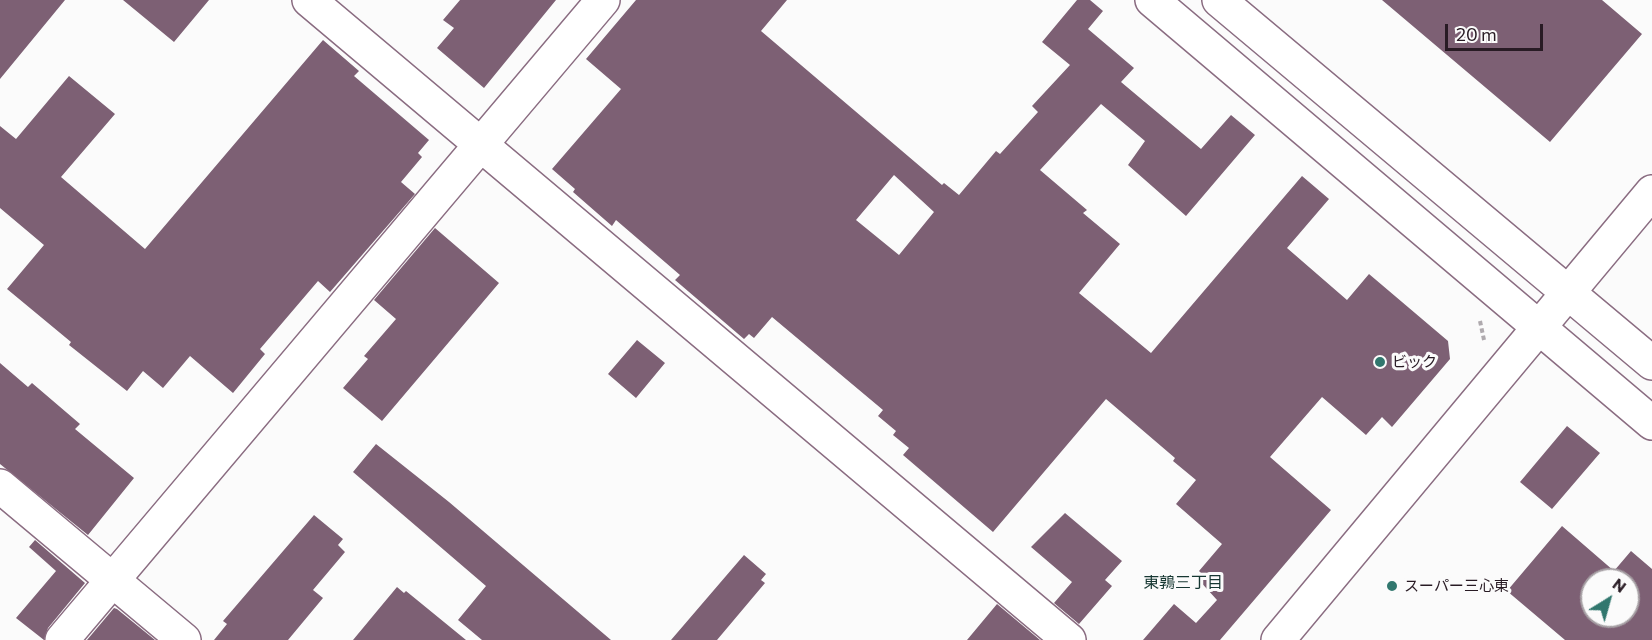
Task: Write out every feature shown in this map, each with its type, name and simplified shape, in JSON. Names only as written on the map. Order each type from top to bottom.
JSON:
[{"type":"street","points":[[309,0],[482,143],[1069,640]]},
{"type":"street","points":[[62,640],[603,0]]},
{"type":"street","points":[[1152,0],[1652,423]]},
{"type":"street","points":[[1219,0],[1652,363]]},
{"type":"street","points":[[1278,640],[1541,328],[1568,291],[1652,192]]},
{"type":"street","points":[[0,486],[184,640]]},
{"type":"path","points":[[1478,314],[1484,344]]},
{"type":"building","points":[[0,0],[65,0],[0,79]]},
{"type":"building","points":[[123,0],[209,0],[174,42]]},
{"type":"building","points":[[460,0],[556,0],[484,88],[437,48],[454,28],[443,20]]},
{"type":"building","points":[[636,0],[787,0],[761,31],[942,185],[944,183],[959,195],[996,151],[1000,154],[1038,112],[1032,106],[1070,65],[1042,42],[1077,0],[1090,0],[1103,11],[1088,29],[1134,68],[1121,82],[1201,149],[1231,115],[1255,135],[1186,216],[1128,165],[1145,141],[1101,104],[1040,170],[1087,210],[1083,213],[1120,244],[1079,293],[1151,353],[1302,176],[1329,199],[1287,248],[1347,300],[1369,274],[1448,341],[1450,359],[1392,427],[1382,417],[1366,435],[1322,397],[1270,457],[1331,510],[1220,640],[1143,640],[1174,604],[1196,623],[1217,600],[1197,578],[1201,573],[1199,571],[1222,544],[1176,504],[1196,480],[1173,461],[1175,458],[1106,399],[993,532],[903,455],[909,448],[893,435],[896,431],[878,416],[883,410],[772,317],[754,338],[749,334],[744,339],[675,280],[680,275],[616,220],[612,226],[573,192],[575,189],[552,169],[621,89],[586,59]],"holes":[[[894,175],[934,212],[899,255],[856,220]]]},
{"type":"building","points":[[1382,0],[1602,0],[1642,34],[1550,142]]},
{"type":"building","points":[[323,40],[359,71],[354,76],[429,140],[418,153],[422,157],[401,182],[415,194],[330,292],[318,281],[260,349],[265,354],[233,393],[190,356],[163,388],[143,371],[127,391],[69,345],[71,342],[7,289],[44,245],[0,208],[0,126],[16,139],[69,76],[115,114],[61,177],[145,249]]},
{"type":"building","points":[[435,228],[499,283],[382,421],[343,388],[368,359],[364,356],[396,319],[374,300]]},
{"type":"building","points":[[637,340],[665,363],[636,398],[608,374]]},
{"type":"building","points":[[0,363],[28,387],[32,383],[80,424],[75,429],[134,478],[88,535],[0,464]]},
{"type":"building","points":[[1567,426],[1600,453],[1552,509],[1520,482]]},
{"type":"building","points":[[376,444],[449,502],[611,640],[482,640],[458,620],[486,586],[353,472]]},
{"type":"building","points":[[1065,513],[1122,561],[1105,580],[1112,586],[1079,624],[1054,603],[1072,582],[1031,547]]},
{"type":"building","points":[[314,515],[343,539],[338,545],[345,552],[313,590],[323,598],[288,640],[214,640],[227,624],[223,621]]},
{"type":"building","points":[[1562,526],[1611,568],[1580,568],[1580,628],[1640,628],[1640,568],[1617,568],[1631,551],[1652,569],[1652,640],[1565,640],[1507,591]]},
{"type":"building","points":[[35,540],[85,583],[48,628],[44,640],[16,618],[56,571],[29,547]]},
{"type":"building","points":[[744,555],[766,574],[761,580],[765,583],[717,640],[671,640]]},
{"type":"building","points":[[397,587],[404,593],[406,591],[466,640],[353,640]]},
{"type":"building","points":[[997,604],[1040,640],[967,640]]},
{"type":"building","points":[[114,608],[117,609],[155,640],[87,640]]},
{"type":"place","name":"ビック","points":[[1380,362]]},
{"type":"place","name":"スーパー三心東","points":[[1392,586]]},
{"type":"district","name":"東鶉三丁目","points":[[1183,583]]}]
